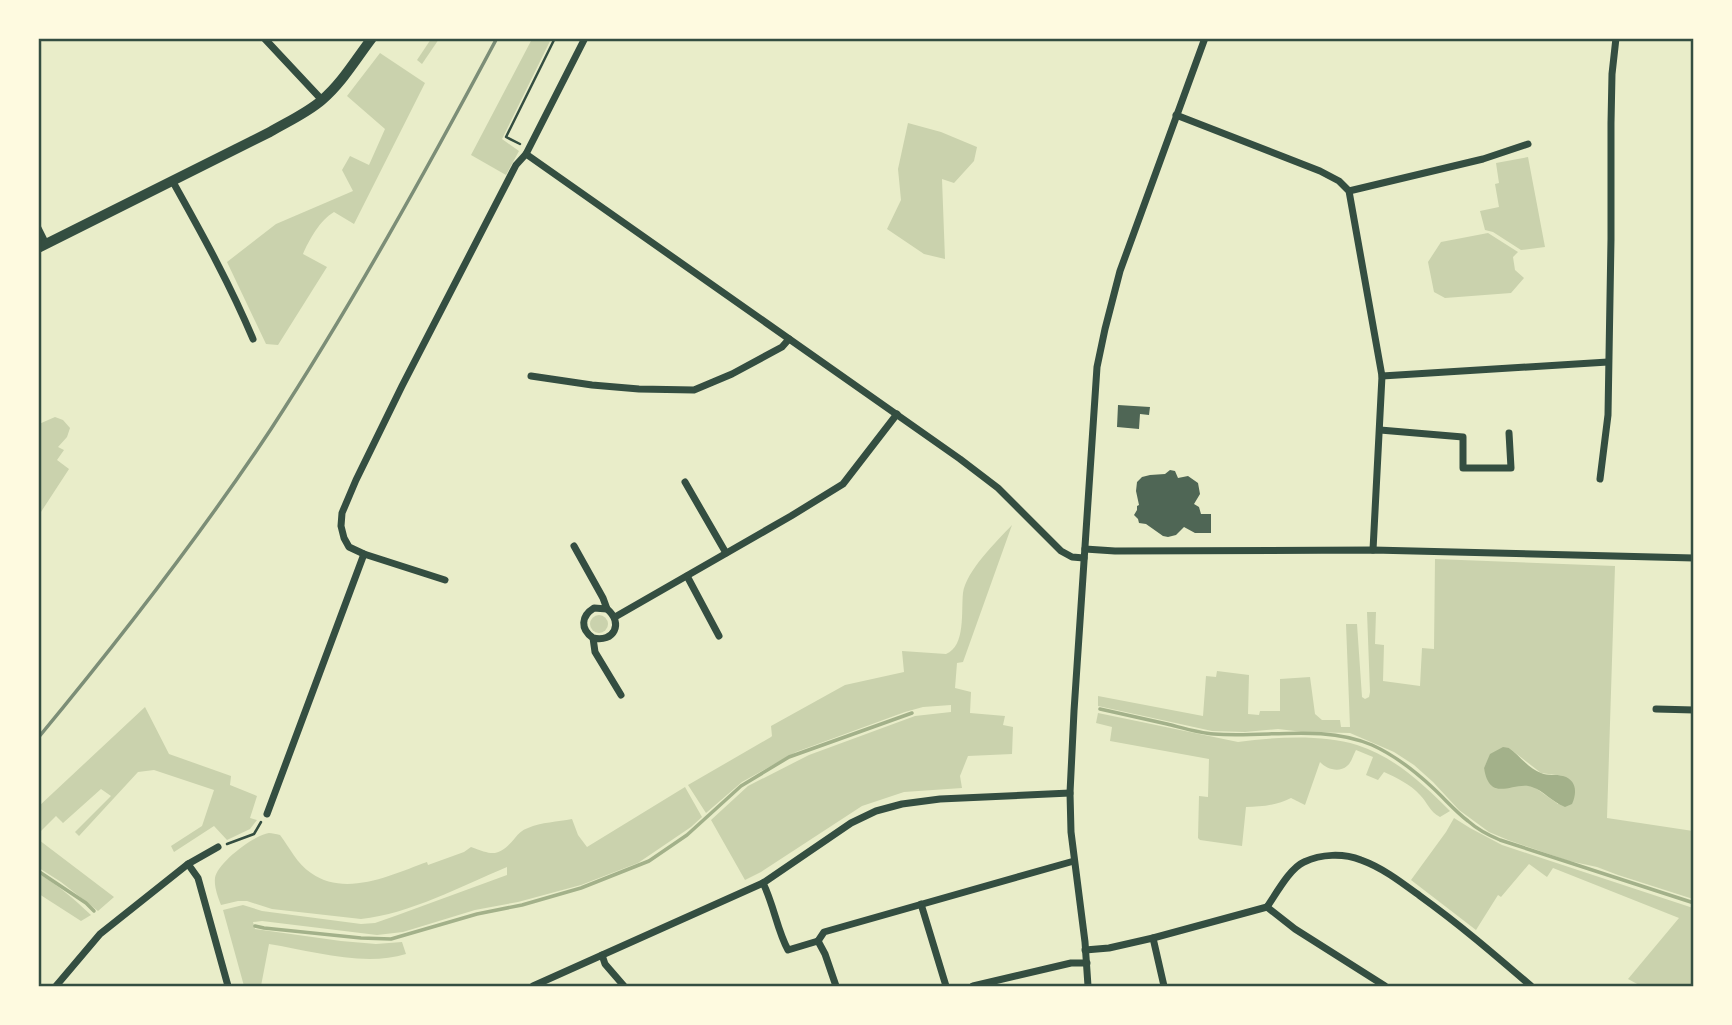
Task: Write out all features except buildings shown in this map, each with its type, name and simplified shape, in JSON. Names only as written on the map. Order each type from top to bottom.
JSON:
[{"type":"street","points":[[264,38],[322,100]]},
{"type":"street","points":[[38,228],[42,246],[270,132],[322,100],[372,38]]},
{"type":"street","points":[[445,580],[349,547],[341,526],[342,513],[420,351],[585,38]]},
{"type":"street","points":[[1088,986],[1071,832],[1070,793],[1097,367],[1120,271],[1205,38]]},
{"type":"street","points":[[1600,479],[1608,415],[1611,99],[1616,38]]},
{"type":"street","points":[[1176,115],[1320,171],[1339,181],[1349,191],[1381,376],[1373,551]]},
{"type":"street","points":[[1349,191],[1482,159],[1528,144]]},
{"type":"street","points":[[527,151],[998,488],[1062,551],[1072,557],[1085,553],[1115,551],[1373,551],[1693,558]]},
{"type":"street","points":[[173,182],[215,255],[253,339]]},
{"type":"street","points":[[531,376],[592,385],[694,390],[732,374],[782,347],[789,339]]},
{"type":"street","points":[[1381,376],[1608,362]]},
{"type":"street","points":[[615,617],[843,484],[897,414]]},
{"type":"street","points":[[1380,430],[1463,436],[1463,468],[1511,468],[1509,433]]},
{"type":"street","points":[[685,482],[726,553]]},
{"type":"street","points":[[574,546],[607,609],[615,617],[616,623],[611,635],[606,638],[593,638],[584,629],[585,616],[594,608],[607,609]]},
{"type":"street","points":[[267,814],[364,554]]},
{"type":"street","points":[[687,576],[719,636]]},
{"type":"street","points":[[593,638],[596,652],[621,695]]},
{"type":"street","points":[[1656,709],[1693,710]]},
{"type":"street","points":[[533,986],[763,883],[851,823],[876,811],[940,799],[1070,793]]},
{"type":"street","points":[[56,986],[100,934],[188,864],[218,847]]},
{"type":"street","points":[[1086,950],[1153,938],[1267,907],[1300,863],[1320,856],[1335,855],[1358,858],[1383,869],[1455,921],[1531,986]]},
{"type":"street","points":[[763,883],[771,898],[788,950],[818,941],[824,932],[1074,861]]},
{"type":"street","points":[[188,864],[198,878],[228,986]]},
{"type":"street","points":[[921,904],[946,986]]},
{"type":"street","points":[[1267,907],[1295,929],[1385,986]]},
{"type":"street","points":[[1153,938],[1164,986]]},
{"type":"street","points":[[818,941],[836,986]]},
{"type":"street","points":[[602,955],[624,986]]},
{"type":"street","points":[[973,986],[1071,963],[1087,963]]},
{"type":"path","points":[[527,151],[506,137],[555,38]]},
{"type":"path","points":[[218,847],[254,834],[267,814]]},
{"type":"shaded area","points":[[431,39],[439,39],[422,64],[417,60]]},
{"type":"shaded area","points":[[532,39],[551,39],[502,139],[519,151],[506,175],[471,155]]},
{"type":"shaded area","points":[[380,53],[425,83],[354,224],[334,212],[324,220],[312,237],[303,254],[327,267],[278,345],[266,344],[227,262],[276,224],[353,191],[342,170],[350,156],[369,165],[385,129],[347,96]]},
{"type":"shaded area","points":[[908,123],[941,132],[977,147],[974,161],[954,183],[942,179],[945,259],[924,254],[887,229],[901,200],[898,169]]},
{"type":"shaded area","points":[[1528,157],[1545,247],[1521,250],[1493,232],[1485,230],[1480,211],[1499,207],[1495,184],[1499,183],[1496,163]]},
{"type":"shaded area","points":[[1488,233],[1518,252],[1513,257],[1515,270],[1524,278],[1511,293],[1445,298],[1434,292],[1428,262],[1441,242]]},
{"type":"shaded area","points":[[55,417],[63,420],[70,428],[67,437],[58,447],[64,450],[57,460],[69,469],[39,515],[39,424]]},
{"type":"shaded area","points":[[1012,525],[963,662],[957,663],[955,688],[971,692],[970,713],[1005,716],[1003,725],[1013,727],[1012,754],[968,756],[960,776],[962,788],[904,792],[862,806],[745,880],[711,820],[748,786],[809,755],[915,716],[951,712],[951,705],[923,707],[905,712],[796,752],[742,782],[706,813],[688,785],[771,737],[771,726],[845,685],[904,672],[902,651],[946,654],[952,650],[960,636],[965,584],[983,557]]},
{"type":"shaded area","points":[[1435,559],[1615,566],[1607,818],[1693,831],[1693,899],[1597,867],[1569,861],[1489,832],[1459,810],[1414,765],[1394,752],[1350,733],[1278,729],[1212,731],[1098,706],[1098,696],[1203,716],[1206,676],[1216,677],[1217,671],[1249,675],[1248,714],[1259,715],[1260,711],[1280,711],[1280,679],[1310,677],[1315,714],[1322,720],[1340,720],[1341,727],[1350,727],[1346,624],[1357,624],[1362,697],[1365,699],[1370,692],[1367,612],[1376,612],[1375,644],[1384,645],[1383,681],[1420,686],[1422,648],[1434,649]],"holes":[[[1509,748],[1541,773],[1563,776],[1558,804],[1534,787],[1489,782],[1484,768],[1491,754]]]},
{"type":"shaded area","points":[[599,615],[605,618],[608,624],[605,630],[599,633],[593,630],[590,624],[593,618]]},
{"type":"shaded area","points":[[145,707],[169,754],[231,776],[230,785],[257,796],[250,818],[257,820],[250,829],[227,840],[214,826],[174,852],[171,846],[202,826],[214,790],[154,770],[138,772],[79,836],[75,832],[111,796],[101,789],[63,823],[56,816],[39,833],[39,806]]},
{"type":"shaded area","points":[[1098,713],[1238,742],[1298,738],[1329,739],[1357,745],[1396,764],[1450,811],[1440,817],[1412,788],[1384,772],[1378,780],[1366,775],[1373,757],[1356,750],[1344,768],[1329,768],[1320,762],[1305,805],[1291,798],[1269,805],[1246,807],[1242,846],[1200,840],[1199,796],[1208,797],[1209,759],[1110,741],[1112,727],[1096,723]]},
{"type":"shaded area","points":[[1503,747],[1509,748],[1537,771],[1568,778],[1575,791],[1572,804],[1565,807],[1532,787],[1504,789],[1492,786],[1484,768],[1490,754]]},
{"type":"shaded area","points":[[685,787],[702,817],[638,863],[581,885],[475,910],[403,932],[377,935],[253,922],[255,929],[341,941],[376,944],[402,942],[406,954],[390,958],[356,958],[269,944],[261,986],[244,986],[223,910],[243,905],[262,911],[361,924],[375,923],[507,875],[507,867],[417,905],[361,919],[272,909],[247,901],[221,905],[215,885],[217,872],[237,851],[262,835],[280,835],[311,873],[339,884],[354,884],[385,877],[427,862],[428,865],[471,847],[490,853],[499,852],[524,830],[550,822],[572,819],[578,835],[587,847]]},
{"type":"shaded area","points":[[1454,818],[1502,845],[1693,908],[1693,986],[1641,986],[1628,979],[1679,918],[1553,868],[1547,877],[1529,864],[1501,897],[1498,895],[1476,930],[1411,880]]},
{"type":"shaded area","points":[[39,840],[114,897],[98,911],[39,868]]},
{"type":"shaded area","points":[[39,874],[91,915],[81,921],[39,894]]},
{"type":"waterway","points":[[1100,709],[1208,733],[1314,733],[1372,745],[1404,764],[1475,827],[1491,836],[1694,903]]},
{"type":"waterway","points":[[255,926],[391,939],[581,888],[649,861],[687,835],[741,786],[789,757],[912,713]]},
{"type":"waterway","points":[[38,871],[94,911]]},
{"type":"railway","points":[[38,738],[159,586],[271,429],[388,236],[497,38]]}]
